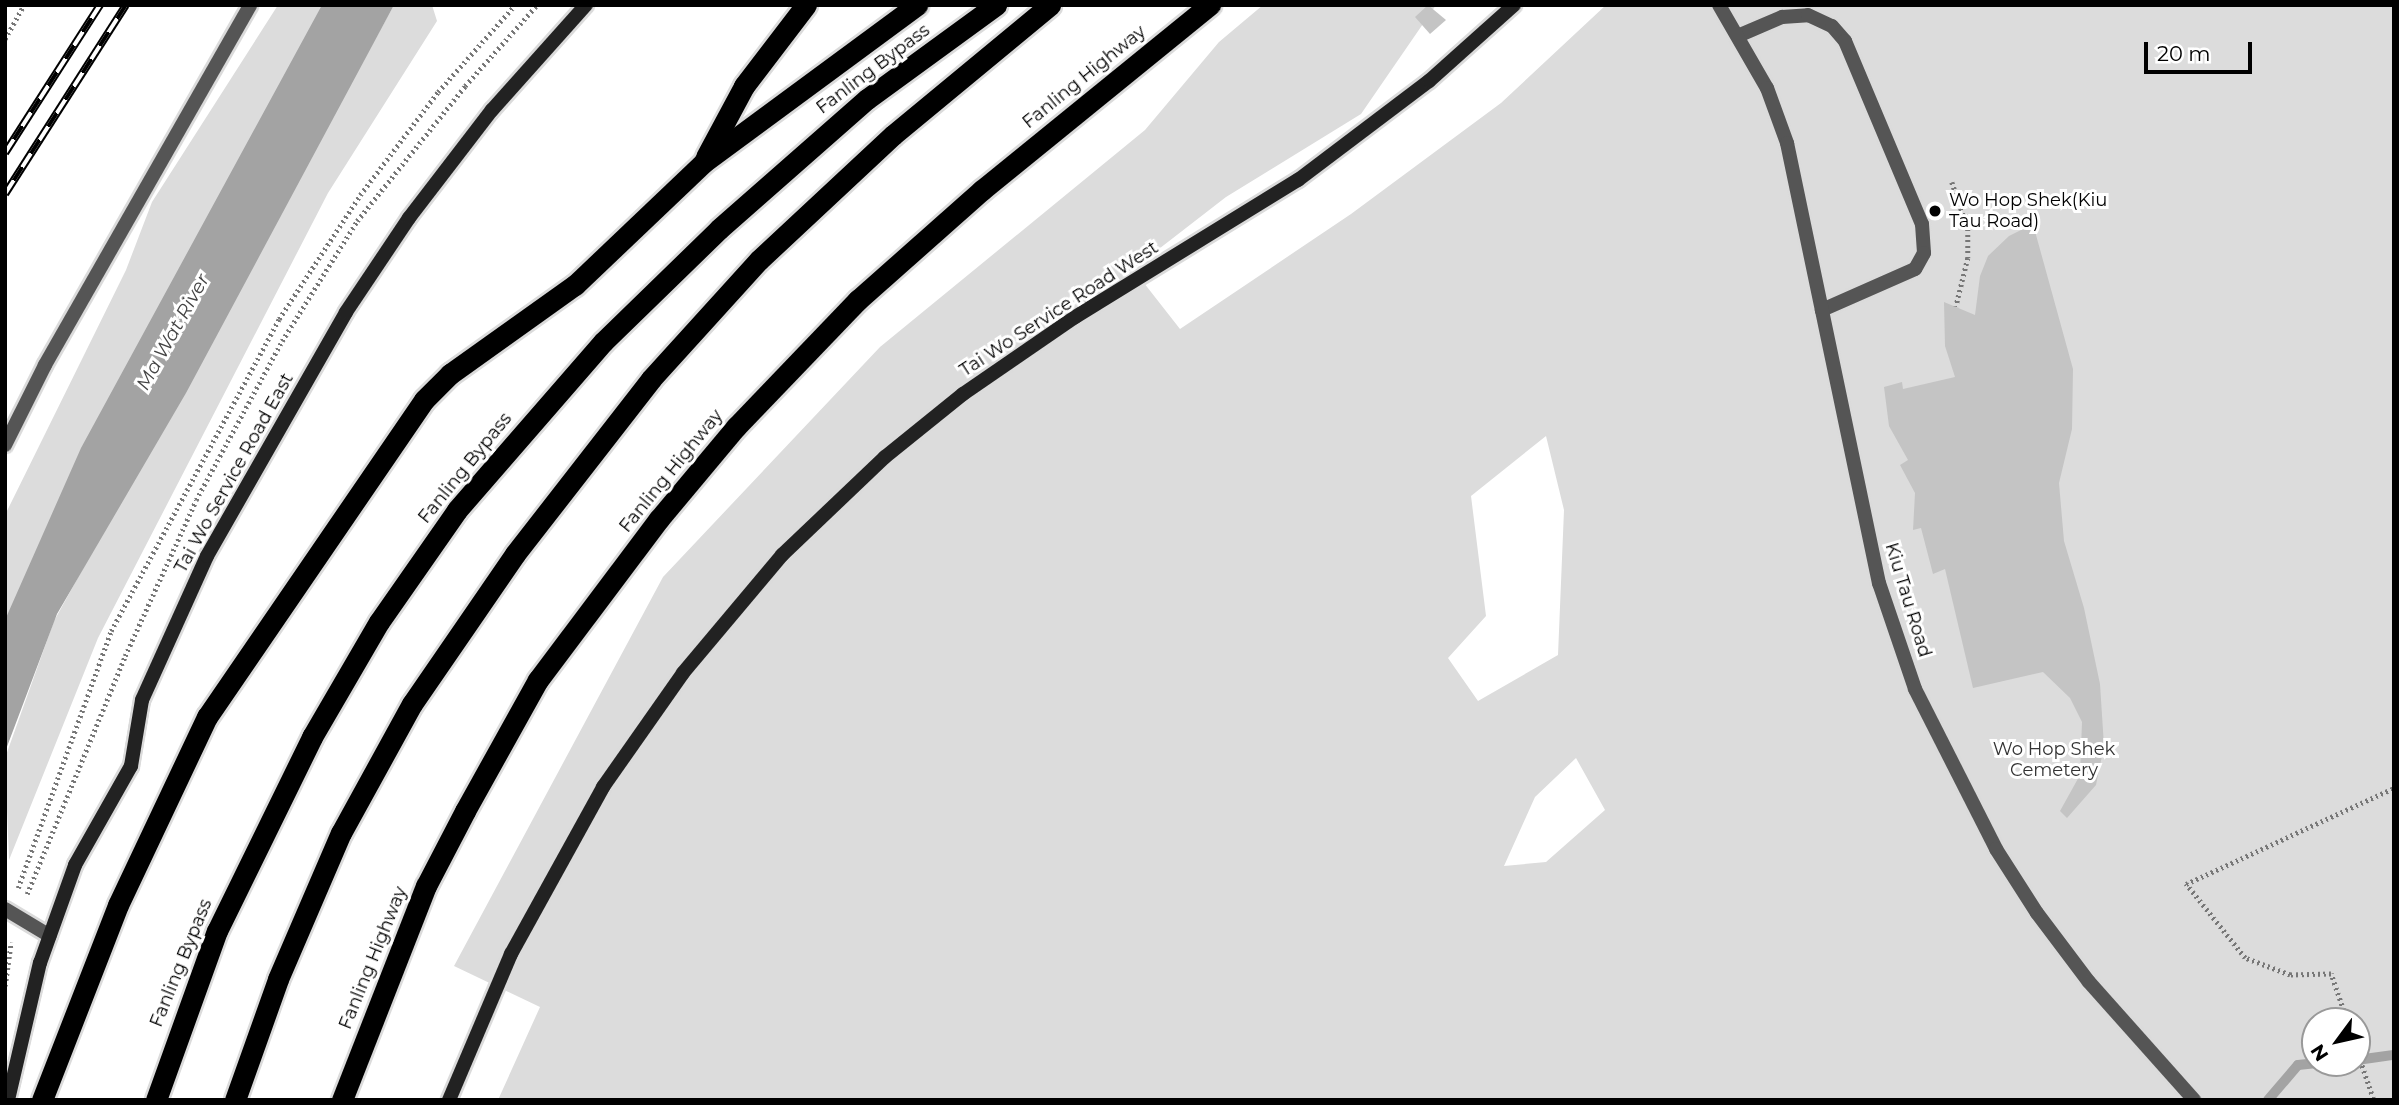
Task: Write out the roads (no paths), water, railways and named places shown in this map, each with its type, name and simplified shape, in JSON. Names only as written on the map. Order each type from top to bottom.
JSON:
[{"type":"highway","points":[[704,162],[744,86],[806,5]]},
{"type":"highway","points":[[43,1100],[118,905],[207,717],[424,400],[450,374],[575,285],[704,162],[917,5]]},
{"type":"highway","name":"Fanling Bypass","points":[[156,1100],[217,931],[278,806],[379,622],[419,562],[504,453],[576,372],[719,229],[867,99],[996,5]]},
{"type":"highway","points":[[235,1100],[278,979],[341,834],[412,704],[515,554],[651,379],[759,260],[893,135],[1050,5]]},
{"type":"highway","name":"Fanling Highway","points":[[342,1100],[426,886],[465,811],[538,680],[659,519],[736,427],[858,300],[982,190],[1210,5]]},
{"type":"main road","name":"Tai Wo Service Road East","points":[[8,1100],[50,936],[79,857],[131,766],[142,700],[207,556],[275,433],[408,218],[492,110],[586,5]]},
{"type":"main road","name":"Tai Wo Service Road West","points":[[450,1100],[511,954],[603,787],[683,673],[782,555],[885,457],[963,394],[1075,317],[1298,180],[1429,81],[1514,5]]},
{"type":"street","points":[[5,445],[45,365],[250,5]]},
{"type":"street","name":"Kiu Tau Road","points":[[1719,5],[1740,35],[1767,88],[1787,144],[1879,583],[1915,689],[1955,773],[2037,913],[2090,982],[2194,1100]]},
{"type":"street","points":[[1740,35],[1782,18],[1808,15],[1832,26],[1845,41],[1923,224],[1924,253],[1915,269],[1822,310]]},
{"type":"street","points":[[8,910],[50,936]]},
{"type":"water","name":"Ma Wat River","points":[[322,5],[394,5],[186,393],[57,614],[5,752],[5,620],[81,448]]},
{"type":"waterway","points":[[2371,1058],[2394,1055]]},
{"type":"waterway","points":[[2268,1100],[2301,1065]]},
{"type":"railway","points":[[5,153],[100,5]]},
{"type":"railway","points":[[5,194],[126,5]]},
{"type":"place","name":"Wo Hop Shek(Kiu Tau Road)","points":[[1935,211]]},
{"type":"park label","name":"Wo Hop Shek Cemetery","points":[[2054,760]]}]
